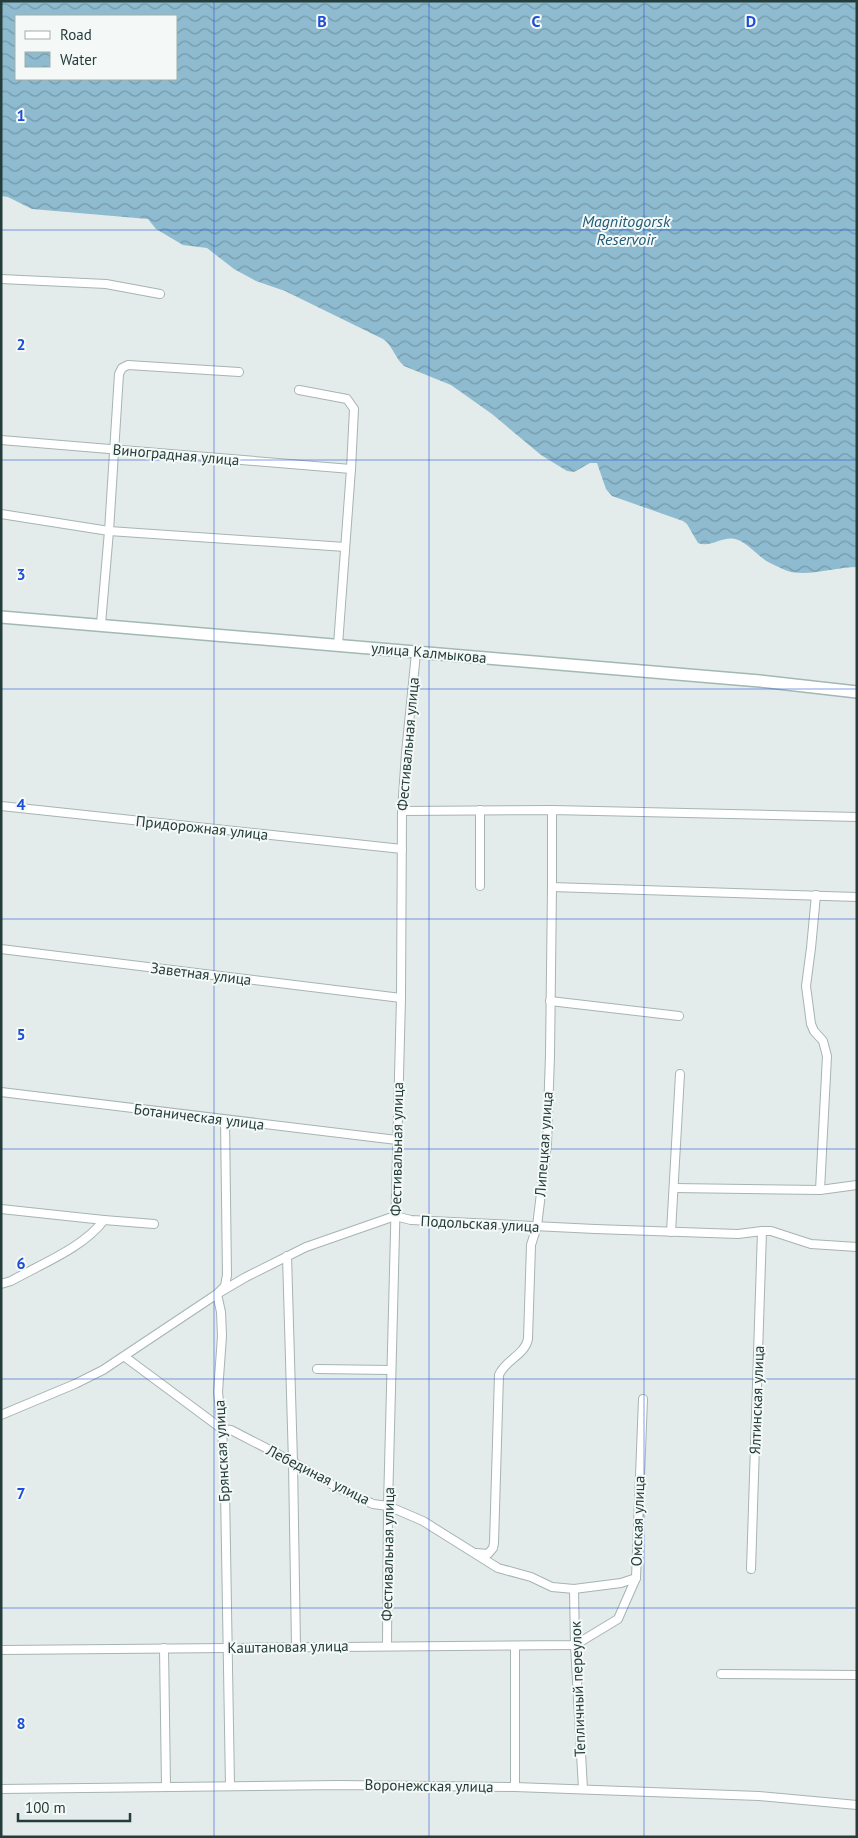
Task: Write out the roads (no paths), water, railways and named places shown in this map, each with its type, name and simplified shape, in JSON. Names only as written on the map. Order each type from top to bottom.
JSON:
[{"type":"main road","name":"улица Калмыкова","points":[[1,617],[760,681],[857,692]]},
{"type":"street","points":[[1,279],[106,284],[160,294]]},
{"type":"street","points":[[101,624],[115,450],[118,385],[119,374],[122,368],[128,365],[239,372]]},
{"type":"street","points":[[299,390],[342,398],[351,403],[354,409],[338,645]]},
{"type":"street","name":"Виноградная улица","points":[[1,440],[351,469]]},
{"type":"street","points":[[1,514],[109,531],[345,547]]},
{"type":"street","name":"Фестивальная улица","points":[[387,1646],[388,1506],[401,998],[402,811],[416,652]]},
{"type":"street","name":"Придорожная улица","points":[[1,806],[402,849]]},
{"type":"street","points":[[480,810],[480,886]]},
{"type":"street","points":[[402,811],[552,810],[857,817]]},
{"type":"street","name":"Липецкая улица","points":[[476,1553],[488,1554],[493,1548],[499,1376],[503,1368],[527,1344],[531,1245],[537,1226],[546,1144],[552,810]]},
{"type":"street","points":[[552,886],[857,897]]},
{"type":"street","points":[[816,895],[806,986],[811,1024],[814,1031],[823,1041],[827,1056],[820,1190]]},
{"type":"street","name":"Заветная улица","points":[[1,949],[401,998]]},
{"type":"street","points":[[550,1001],[679,1016]]},
{"type":"street","points":[[671,1232],[680,1074]]},
{"type":"street","name":"Ботаническая улица","points":[[1,1092],[397,1140]]},
{"type":"street","points":[[217,1294],[224,1286],[227,1275],[225,1120]]},
{"type":"street","points":[[674,1188],[820,1190],[857,1185]]},
{"type":"street","points":[[1,1209],[154,1224]]},
{"type":"street","name":"Подольская улица","points":[[1,1415],[104,1370],[246,1276],[306,1248],[395,1216],[411,1220],[671,1232],[738,1234],[762,1231],[783,1234],[811,1244],[857,1247]]},
{"type":"street","points":[[1,1284],[11,1281],[78,1244],[96,1231],[104,1220]]},
{"type":"street","name":"Ялтинская улица","points":[[751,1569],[762,1231]]},
{"type":"street","points":[[287,1256],[296,1646]]},
{"type":"street","name":"Брянская улица","points":[[217,1294],[221,1312],[222,1336],[218,1392],[222,1429],[230,1786]]},
{"type":"street","name":"Лебединая улица","points":[[125,1357],[222,1429],[231,1430],[338,1488],[372,1504],[388,1506],[423,1521],[498,1568],[531,1577],[552,1588],[574,1589],[621,1583],[636,1578]]},
{"type":"street","points":[[317,1369],[392,1370]]},
{"type":"street","name":"Омская улица","points":[[575,1645],[618,1619],[636,1578],[643,1399]]},
{"type":"street","name":"Тепличный переулок","points":[[574,1589],[575,1645],[583,1789]]},
{"type":"street","name":"Каштановая улица","points":[[1,1650],[575,1645]]},
{"type":"street","points":[[514,1787],[515,1646]]},
{"type":"street","points":[[164,1648],[166,1786]]},
{"type":"street","points":[[721,1674],[857,1675]]},
{"type":"street","name":"Воронежская улица","points":[[1,1789],[338,1785],[514,1787],[759,1796],[857,1805]]},
{"type":"water","name":"Magnitogorsk Reservoir","points":[[1,1],[857,1],[857,567],[808,573],[791,572],[770,563],[744,543],[735,539],[726,539],[707,544],[698,543],[687,524],[683,521],[612,496],[606,489],[597,463],[590,463],[574,472],[567,471],[541,455],[492,414],[451,385],[404,366],[383,339],[285,291],[256,281],[234,269],[207,248],[183,245],[156,229],[148,219],[32,209],[8,197],[1,196]]}]
